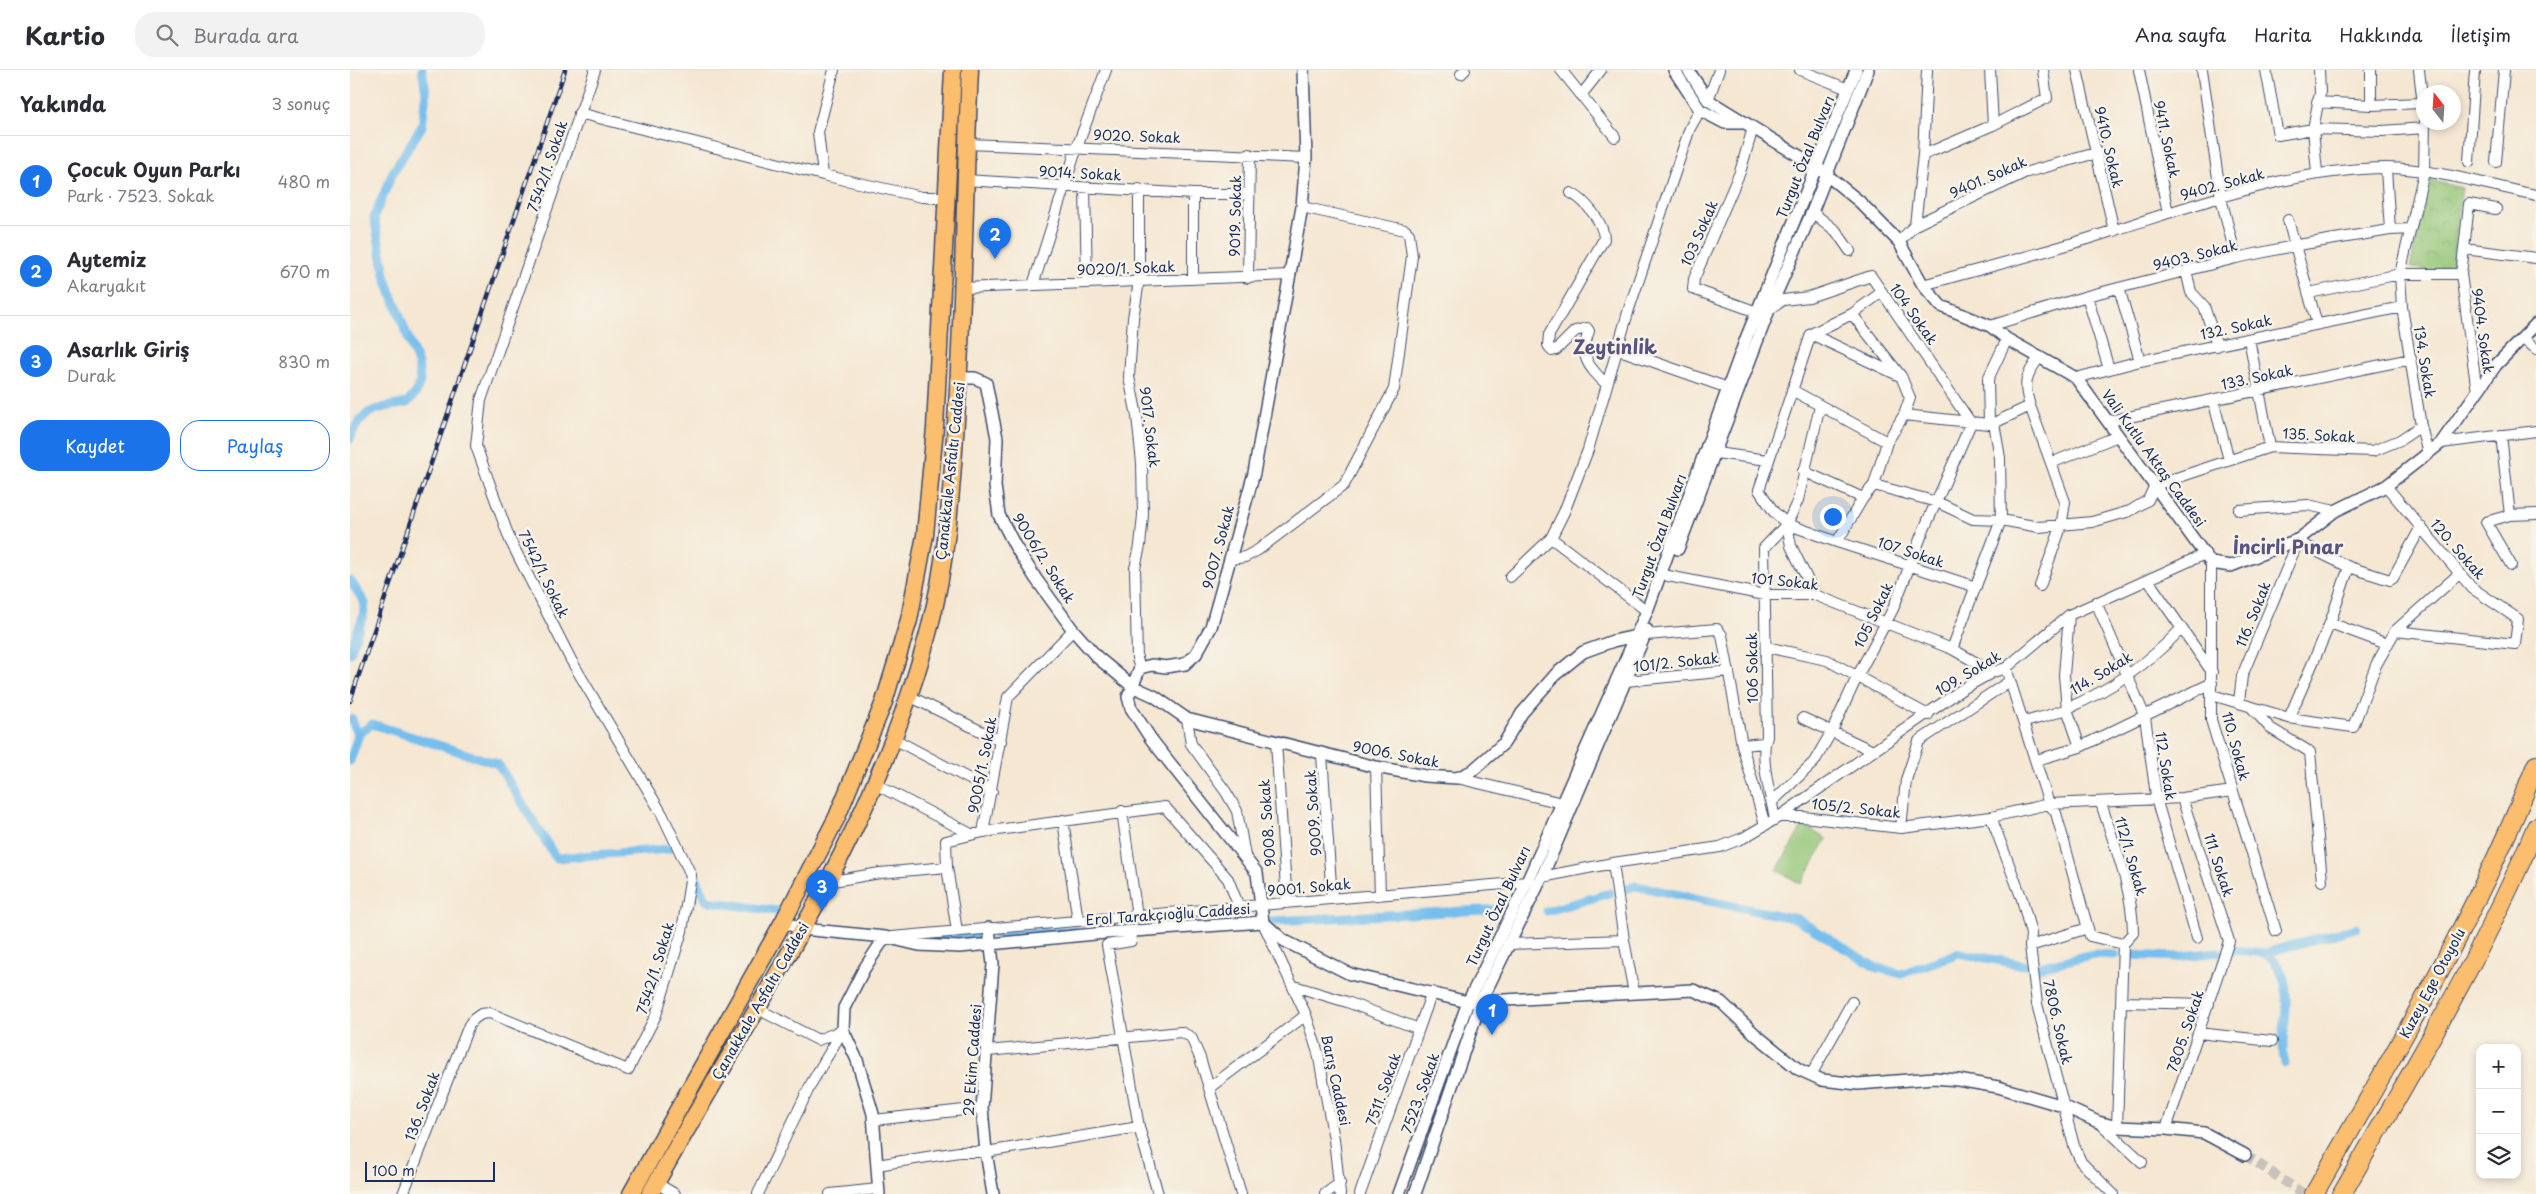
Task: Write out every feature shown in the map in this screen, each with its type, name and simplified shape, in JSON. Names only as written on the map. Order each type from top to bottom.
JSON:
[{"type":"highway","name":"Çanakkale Asfaltı Caddesi","points":[[631,1194],[783,922],[838,818],[884,702],[909,620],[925,535],[936,428],[953,70]]},
{"type":"highway","name":"Çanakkale Asfaltı Caddesi","points":[[653,1189],[802,928],[875,784],[894,739],[931,624],[946,534],[959,378],[970,70]]},
{"type":"highway","name":"Kuzey Ege Otoyolu","points":[[2314,1194],[2411,1025],[2512,827],[2536,765]]},
{"type":"highway","name":"Kuzey Ege Otoyolu","points":[[2342,1194],[2440,1022],[2505,894],[2536,827]]},
{"type":"street","name":"7542/1. Sokak","points":[[595,70],[480,400],[476,446],[510,540],[571,660],[662,814],[691,875],[682,931],[656,1015],[628,1070]]},
{"type":"street","points":[[823,176],[818,132],[834,70]]},
{"type":"street","points":[[1033,284],[1077,147],[1106,70]]},
{"type":"street","name":"9007. Sokak","points":[[1140,668],[1152,665],[1166,667],[1185,664],[1196,654],[1211,627],[1254,473],[1302,207],[1306,158],[1303,70]]},
{"type":"street","points":[[1561,70],[1582,94],[1614,137]]},
{"type":"street","points":[[1582,94],[1601,70]]},
{"type":"street","name":"Vali Kutlu Aktaş Caddesi","points":[[1674,70],[1700,110],[1725,123],[1749,126]]},
{"type":"street","name":"Vali Kutlu Aktaş Caddesi","points":[[1688,70],[1708,100],[1821,171],[1860,202],[1899,242],[1923,285],[1941,306],[1990,326],[2006,339],[2076,378],[2208,558]]},
{"type":"street","points":[[1708,100],[1719,70]]},
{"type":"street","points":[[1800,70],[1848,89]]},
{"type":"street","name":"Turgut Özal Bulvarı","points":[[1416,1194],[1481,1001],[1542,877],[1626,681],[1647,611],[1769,310],[1812,212],[1821,171],[1856,70]]},
{"type":"street","name":"Turgut Özal Bulvarı","points":[[1468,1002],[1526,882],[1668,576],[1711,452],[1728,388],[1757,312],[1868,70]]},
{"type":"street","points":[[1915,226],[1923,155],[1927,70]]},
{"type":"street","points":[[1990,70],[1993,125]]},
{"type":"street","points":[[1923,155],[1993,125],[2047,98],[2043,70]]},
{"type":"street","name":"9410. Sokak","points":[[2077,70],[2114,231]]},
{"type":"street","name":"9411. Sokak","points":[[2138,70],[2168,213]]},
{"type":"street","points":[[2202,70],[2221,198],[2236,258]]},
{"type":"street","points":[[2266,70],[2278,135],[2313,129],[2382,131],[2416,126]]},
{"type":"street","points":[[2317,173],[2313,129],[2320,94],[2319,70]]},
{"type":"street","points":[[2371,70],[2371,105]]},
{"type":"street","points":[[2419,70],[2421,85]]},
{"type":"street","points":[[2469,162],[2475,70]]},
{"type":"street","points":[[2496,162],[2504,70]]},
{"type":"street","points":[[2317,102],[2416,108]]},
{"type":"street","points":[[1510,578],[1551,538],[1564,512],[1588,450],[1617,349],[1690,128],[1700,110]]},
{"type":"street","points":[[579,113],[823,176],[922,197],[947,197]]},
{"type":"street","name":"103 Sokak","points":[[1749,126],[1740,172],[1692,286],[1693,289],[1757,312],[1769,310],[1784,300],[1809,297]]},
{"type":"street","name":"134. Sokak","points":[[2425,130],[2424,172],[2400,274],[2402,307],[2421,426],[2428,454]]},
{"type":"street","name":"9020. Sokak","points":[[966,144],[1250,154],[1306,158]]},
{"type":"street","name":"9401. Sokak","points":[[1899,242],[1915,226],[2024,173],[2096,153]]},
{"type":"street","name":"9019. Sokak","points":[[1248,278],[1250,154]]},
{"type":"street","points":[[2386,169],[2390,230]]},
{"type":"street","name":"9402. Sokak","points":[[1923,285],[2114,231],[2168,213],[2317,173],[2386,169],[2424,172],[2536,195]]},
{"type":"street","name":"9014. Sokak","points":[[965,180],[1085,188],[1139,189],[1193,194],[1248,194]]},
{"type":"street","points":[[1085,188],[1087,283]]},
{"type":"street","name":"9017. Sokak","points":[[1139,189],[1138,282],[1133,318],[1129,377],[1137,416],[1142,463],[1143,515],[1140,546],[1135,568],[1137,659],[1140,668]]},
{"type":"street","points":[[1571,193],[1577,196],[1601,224],[1604,239],[1549,335],[1548,345],[1552,351],[1556,350],[1575,331],[1587,328],[1589,331],[1583,347],[1584,355],[1592,370],[1606,385]]},
{"type":"street","points":[[1193,194],[1193,279]]},
{"type":"street","name":"9404. Sokak","points":[[2478,392],[2461,274],[2469,204],[2496,208]]},
{"type":"street","points":[[1230,559],[1245,557],[1258,550],[1344,485],[1394,389],[1412,256],[1409,234],[1405,230],[1302,207]]},
{"type":"street","points":[[1812,212],[1836,231],[1850,251]]},
{"type":"street","points":[[2288,220],[2317,324]]},
{"type":"street","name":"9403. Sokak","points":[[1990,326],[2087,296],[2236,258],[2390,230],[2410,229]]},
{"type":"street","points":[[2464,249],[2536,258]]},
{"type":"street","points":[[2186,271],[2191,292],[2204,306],[2217,346]]},
{"type":"street","points":[[2309,293],[2400,274],[2461,274]]},
{"type":"street","name":"9020/1. Sokak","points":[[962,288],[1290,275]]},
{"type":"street","name":"104 Sokak","points":[[1809,297],[1872,276],[1971,423]]},
{"type":"street","points":[[2119,288],[2140,361]]},
{"type":"street","points":[[1815,595],[1791,546],[1787,524],[1774,512],[1759,490],[1811,334],[1852,314],[1882,292]]},
{"type":"street","points":[[2087,296],[2110,369]]},
{"type":"street","name":"132. Sokak","points":[[2076,378],[2140,361],[2402,307]]},
{"type":"street","points":[[1837,542],[1863,498],[1874,485],[1887,442],[1904,415],[1910,398],[1901,376],[1852,314]]},
{"type":"street","points":[[2208,558],[2231,566],[2299,539],[2335,512],[2386,486],[2428,454],[2440,442],[2496,366],[2536,324]]},
{"type":"street","points":[[1811,334],[1901,376]]},
{"type":"street","points":[[2523,338],[2536,349]]},
{"type":"street","points":[[1952,649],[2001,520],[2000,458],[1991,423],[1988,379],[2006,339]]},
{"type":"street","points":[[2249,339],[2270,447]]},
{"type":"street","points":[[1617,349],[1728,388]]},
{"type":"street","points":[[2040,357],[2033,365],[2024,387],[2066,502],[2061,527],[2040,586]]},
{"type":"street","name":"133. Sokak","points":[[2109,421],[2411,359]]},
{"type":"street","name":"9006/2. Sokak","points":[[959,378],[975,378],[986,383],[997,438],[995,486],[999,515],[1036,579],[1073,630],[1097,657],[1132,686],[1154,696],[1187,719]]},
{"type":"street","points":[[1792,390],[1887,442]]},
{"type":"street","points":[[2213,400],[2229,460]]},
{"type":"street","name":"106 Sokak","points":[[1777,818],[1772,802],[1764,742],[1767,737],[1764,548],[1787,524],[1798,500],[1803,471],[1820,406]]},
{"type":"street","points":[[1904,415],[1971,423],[1991,423],[2030,406]]},
{"type":"street","name":"105 Sokak","points":[[1772,802],[1814,762],[1832,730],[1858,675],[1886,623],[1971,423]]},
{"type":"street","name":"135. Sokak","points":[[2155,485],[2270,447],[2373,451],[2400,440],[2421,426]]},
{"type":"street","points":[[2440,442],[2536,431]]},
{"type":"street","points":[[2501,435],[2510,515]]},
{"type":"street","points":[[2051,463],[2118,436]]},
{"type":"street","points":[[1711,452],[1768,460]]},
{"type":"street","points":[[1803,471],[1863,498]]},
{"type":"street","points":[[1874,485],[1937,502],[1973,518],[2001,520],[2039,528],[2092,522],[2130,511],[2148,500],[2155,485]]},
{"type":"street","name":"120. Sokak","points":[[2386,486],[2472,588],[2518,620],[2515,644],[2395,631]]},
{"type":"street","points":[[2239,510],[2308,505],[2335,512]]},
{"type":"street","points":[[2512,565],[2486,522],[2510,515],[2536,514]]},
{"type":"street","name":"107 Sokak","points":[[1787,524],[1911,567],[1976,587]]},
{"type":"street","points":[[2299,539],[2304,545],[2349,567],[2390,580],[2393,578],[2421,527]]},
{"type":"street","points":[[1551,538],[1647,611]]},
{"type":"street","name":"116. Sokak","points":[[2239,702],[2242,676],[2299,539]]},
{"type":"street","name":"109. Sokak","points":[[1777,818],[1928,715],[1961,690],[1993,672],[2006,668],[2069,615],[2148,580],[2208,558]]},
{"type":"street","name":"110. Sokak","points":[[2208,558],[2212,672],[2211,720],[2276,931]]},
{"type":"street","points":[[2289,718],[2330,624],[2349,567]]},
{"type":"street","points":[[2212,695],[2289,718],[2353,727],[2376,665],[2395,631],[2460,573]]},
{"type":"street","name":"101 Sokak","points":[[1668,576],[1765,595],[1815,595],[1952,649],[1993,672]]},
{"type":"street","points":[[2148,580],[2212,672]]},
{"type":"street","name":"112. Sokak","points":[[2096,602],[2145,717],[2157,799],[2197,938]]},
{"type":"street","points":[[2069,615],[2064,675],[2067,709],[2080,747]]},
{"type":"street","points":[[2330,624],[2388,644]]},
{"type":"street","points":[[1641,635],[1717,629],[1722,635],[1742,744],[1765,825]]},
{"type":"street","name":"114. Sokak","points":[[2024,722],[2067,709],[2126,675],[2161,650],[2181,629]]},
{"type":"street","name":"9005/1. Sokak","points":[[957,931],[946,866],[946,841],[983,832],[1008,697],[1073,630]]},
{"type":"street","name":"9006. Sokak","points":[[1187,719],[1376,767],[1425,776],[1457,778],[1472,771],[1504,743],[1522,714],[1556,674],[1584,652],[1613,640],[1641,635]]},
{"type":"street","points":[[1766,647],[1827,660],[1858,675],[1928,715]]},
{"type":"street","points":[[1140,668],[1128,697],[1131,708],[1150,738],[1257,873],[1263,922]]},
{"type":"street","points":[[2006,668],[2049,804],[2056,813],[2090,936],[2123,944],[2117,1126]]},
{"type":"street","name":"101/2. Sokak","points":[[1626,681],[1729,671]]},
{"type":"street","points":[[1901,828],[1906,780],[1919,742],[2010,681]]},
{"type":"street","points":[[2036,760],[2080,747],[2212,683]]},
{"type":"street","points":[[909,696],[1001,741]]},
{"type":"street","points":[[2251,707],[2270,728],[2310,752],[2322,881]]},
{"type":"street","points":[[1802,718],[1832,730],[1873,751]]},
{"type":"street","points":[[1187,719],[1191,744],[1226,792],[1237,811],[1245,856]]},
{"type":"street","points":[[894,739],[992,791]]},
{"type":"street","name":"9008. Sokak","points":[[1276,742],[1286,903]]},
{"type":"street","points":[[1742,744],[1764,742]]},
{"type":"street","name":"9009. Sokak","points":[[1322,754],[1332,899]]},
{"type":"street","points":[[1376,767],[1380,895]]},
{"type":"street","points":[[1457,778],[1562,803]]},
{"type":"street","points":[[875,784],[971,834]]},
{"type":"street","name":"105/2. Sokak","points":[[1777,818],[1803,817],[1901,828],[1991,817],[2049,804],[2182,798],[2233,792]]},
{"type":"street","name":"111. Sokak","points":[[2182,798],[2229,941]]},
{"type":"street","name":"112/1. Sokak","points":[[2101,803],[2128,891],[2133,918],[2133,933],[2123,944]]},
{"type":"street","points":[[983,832],[1165,806],[1228,879],[1239,907]]},
{"type":"street","points":[[1122,811],[1137,916]]},
{"type":"street","name":"7806. Sokak","points":[[1991,817],[2022,899],[2031,934],[2030,946],[2037,1004],[2063,1106],[2081,1162],[2113,1194]]},
{"type":"street","points":[[1526,882],[1613,863],[1720,847],[1743,838],[1777,818]]},
{"type":"street","points":[[1063,820],[1078,921]]},
{"type":"street","points":[[1613,863],[1634,993]]},
{"type":"street","points":[[826,882],[946,866]]},
{"type":"street","name":"9001. Sokak","points":[[885,937],[1526,882]]},
{"type":"street","name":"Erol Tarakçıoğlu Caddesi","points":[[783,922],[802,928],[885,937],[919,945],[991,946],[1130,931],[1263,922],[1283,940],[1350,974],[1468,1002],[1693,990],[1721,1002],[1756,1035],[1798,1069],[1822,1080],[1839,1084],[1934,1078],[1958,1080],[1998,1087],[2063,1106],[2098,1122],[2117,1126],[2166,1128],[2204,1133],[2245,1154]]},
{"type":"street","name":"Barış Caddesi","points":[[1263,922],[1294,986],[1306,1015],[1318,1053],[1327,1097],[1340,1194]]},
{"type":"street","name":"29 Ekim Caddesi","points":[[989,928],[993,964],[988,1051],[982,1108],[986,1152],[993,1194]]},
{"type":"street","points":[[2030,946],[2088,928]]},
{"type":"street","points":[[1130,931],[1131,941],[1107,944],[1139,1128],[1158,1194]]},
{"type":"street","points":[[830,1194],[878,1192],[874,1120],[857,1060],[843,1030],[844,1008],[864,970],[885,937]]},
{"type":"street","points":[[1508,944],[1624,940]]},
{"type":"street","name":"7805. Sokak","points":[[2166,1128],[2229,941]]},
{"type":"street","points":[[1294,986],[1347,1002],[1419,1029]]},
{"type":"street","name":"7511. Sokak","points":[[1360,1194],[1432,992]]},
{"type":"street","name":"7523. Sokak","points":[[1399,1194],[1468,1002]]},
{"type":"street","points":[[1811,1075],[1852,1002]]},
{"type":"street","points":[[2122,1002],[2209,1004]]},
{"type":"street","points":[[756,1008],[818,1040],[843,1030]]},
{"type":"street","name":"136. Sokak","points":[[403,1194],[456,1055],[474,1019],[481,1014],[490,1013],[628,1070]]},
{"type":"street","points":[[1209,1088],[1306,1015]]},
{"type":"street","points":[[758,1194],[812,1082],[843,1030]]},
{"type":"street","points":[[988,1051],[1181,1032],[1191,1037],[1209,1088],[1241,1194]]},
{"type":"street","points":[[2198,1033],[2272,1041]]},
{"type":"street","points":[[874,1120],[982,1108]]},
{"type":"street","points":[[2098,1122],[2142,1162]]},
{"type":"street","points":[[877,1165],[959,1152],[986,1152],[1139,1128]]},
{"type":"street","points":[[1325,1194],[1340,1183]]},
{"type":"street","points":[[653,1189],[675,1194]]},
{"type":"green space","points":[[2429,180],[2462,188],[2451,273],[2410,268]]},
{"type":"green space","points":[[1803,825],[1827,839],[1801,884],[1777,870]]},
{"type":"waterway","points":[[350,439],[360,420],[372,411],[407,403],[416,393],[420,381],[418,364],[386,279],[374,217],[393,172],[422,126],[426,92],[422,70]]},
{"type":"waterway","points":[[350,580],[365,603],[363,616],[350,653]]},
{"type":"waterway","points":[[350,761],[358,737],[352,719]]},
{"type":"waterway","points":[[358,737],[360,733],[372,724],[498,764],[556,858],[668,849]]},
{"type":"waterway","points":[[691,867],[707,901],[776,911]]},
{"type":"waterway","points":[[1625,889],[1636,886],[1797,919],[1875,967],[1901,974],[1959,953],[2024,965]]},
{"type":"waterway","points":[[1547,911],[1610,893]]},
{"type":"waterway","points":[[1273,921],[1503,909]]},
{"type":"waterway","points":[[2234,950],[2265,953],[2356,928]]},
{"type":"waterway","points":[[996,935],[1074,931]]},
{"type":"waterway","points":[[913,940],[980,936]]},
{"type":"waterway","points":[[2130,955],[2177,957],[2218,952]]},
{"type":"waterway","points":[[2265,953],[2277,964],[2283,977],[2286,991],[2283,1050],[2285,1064]]},
{"type":"waterway","points":[[2039,967],[2094,954],[2115,955]]},
{"type":"tunnel","points":[[2245,1155],[2304,1194]]},
{"type":"railway","points":[[350,701],[565,70]]},
{"type":"place","name":"Aytemiz","points":[[995,259]]},
{"type":"place","name":"Asarlık Giriş","points":[[822,911]]},
{"type":"place","name":"Çocuk Oyun Parkı","points":[[1492,1035]]},
{"type":"district","name":"Zeytinlik","points":[[1615,346]]},
{"type":"district","name":"İncirli Pınar","points":[[2288,546]]}]
